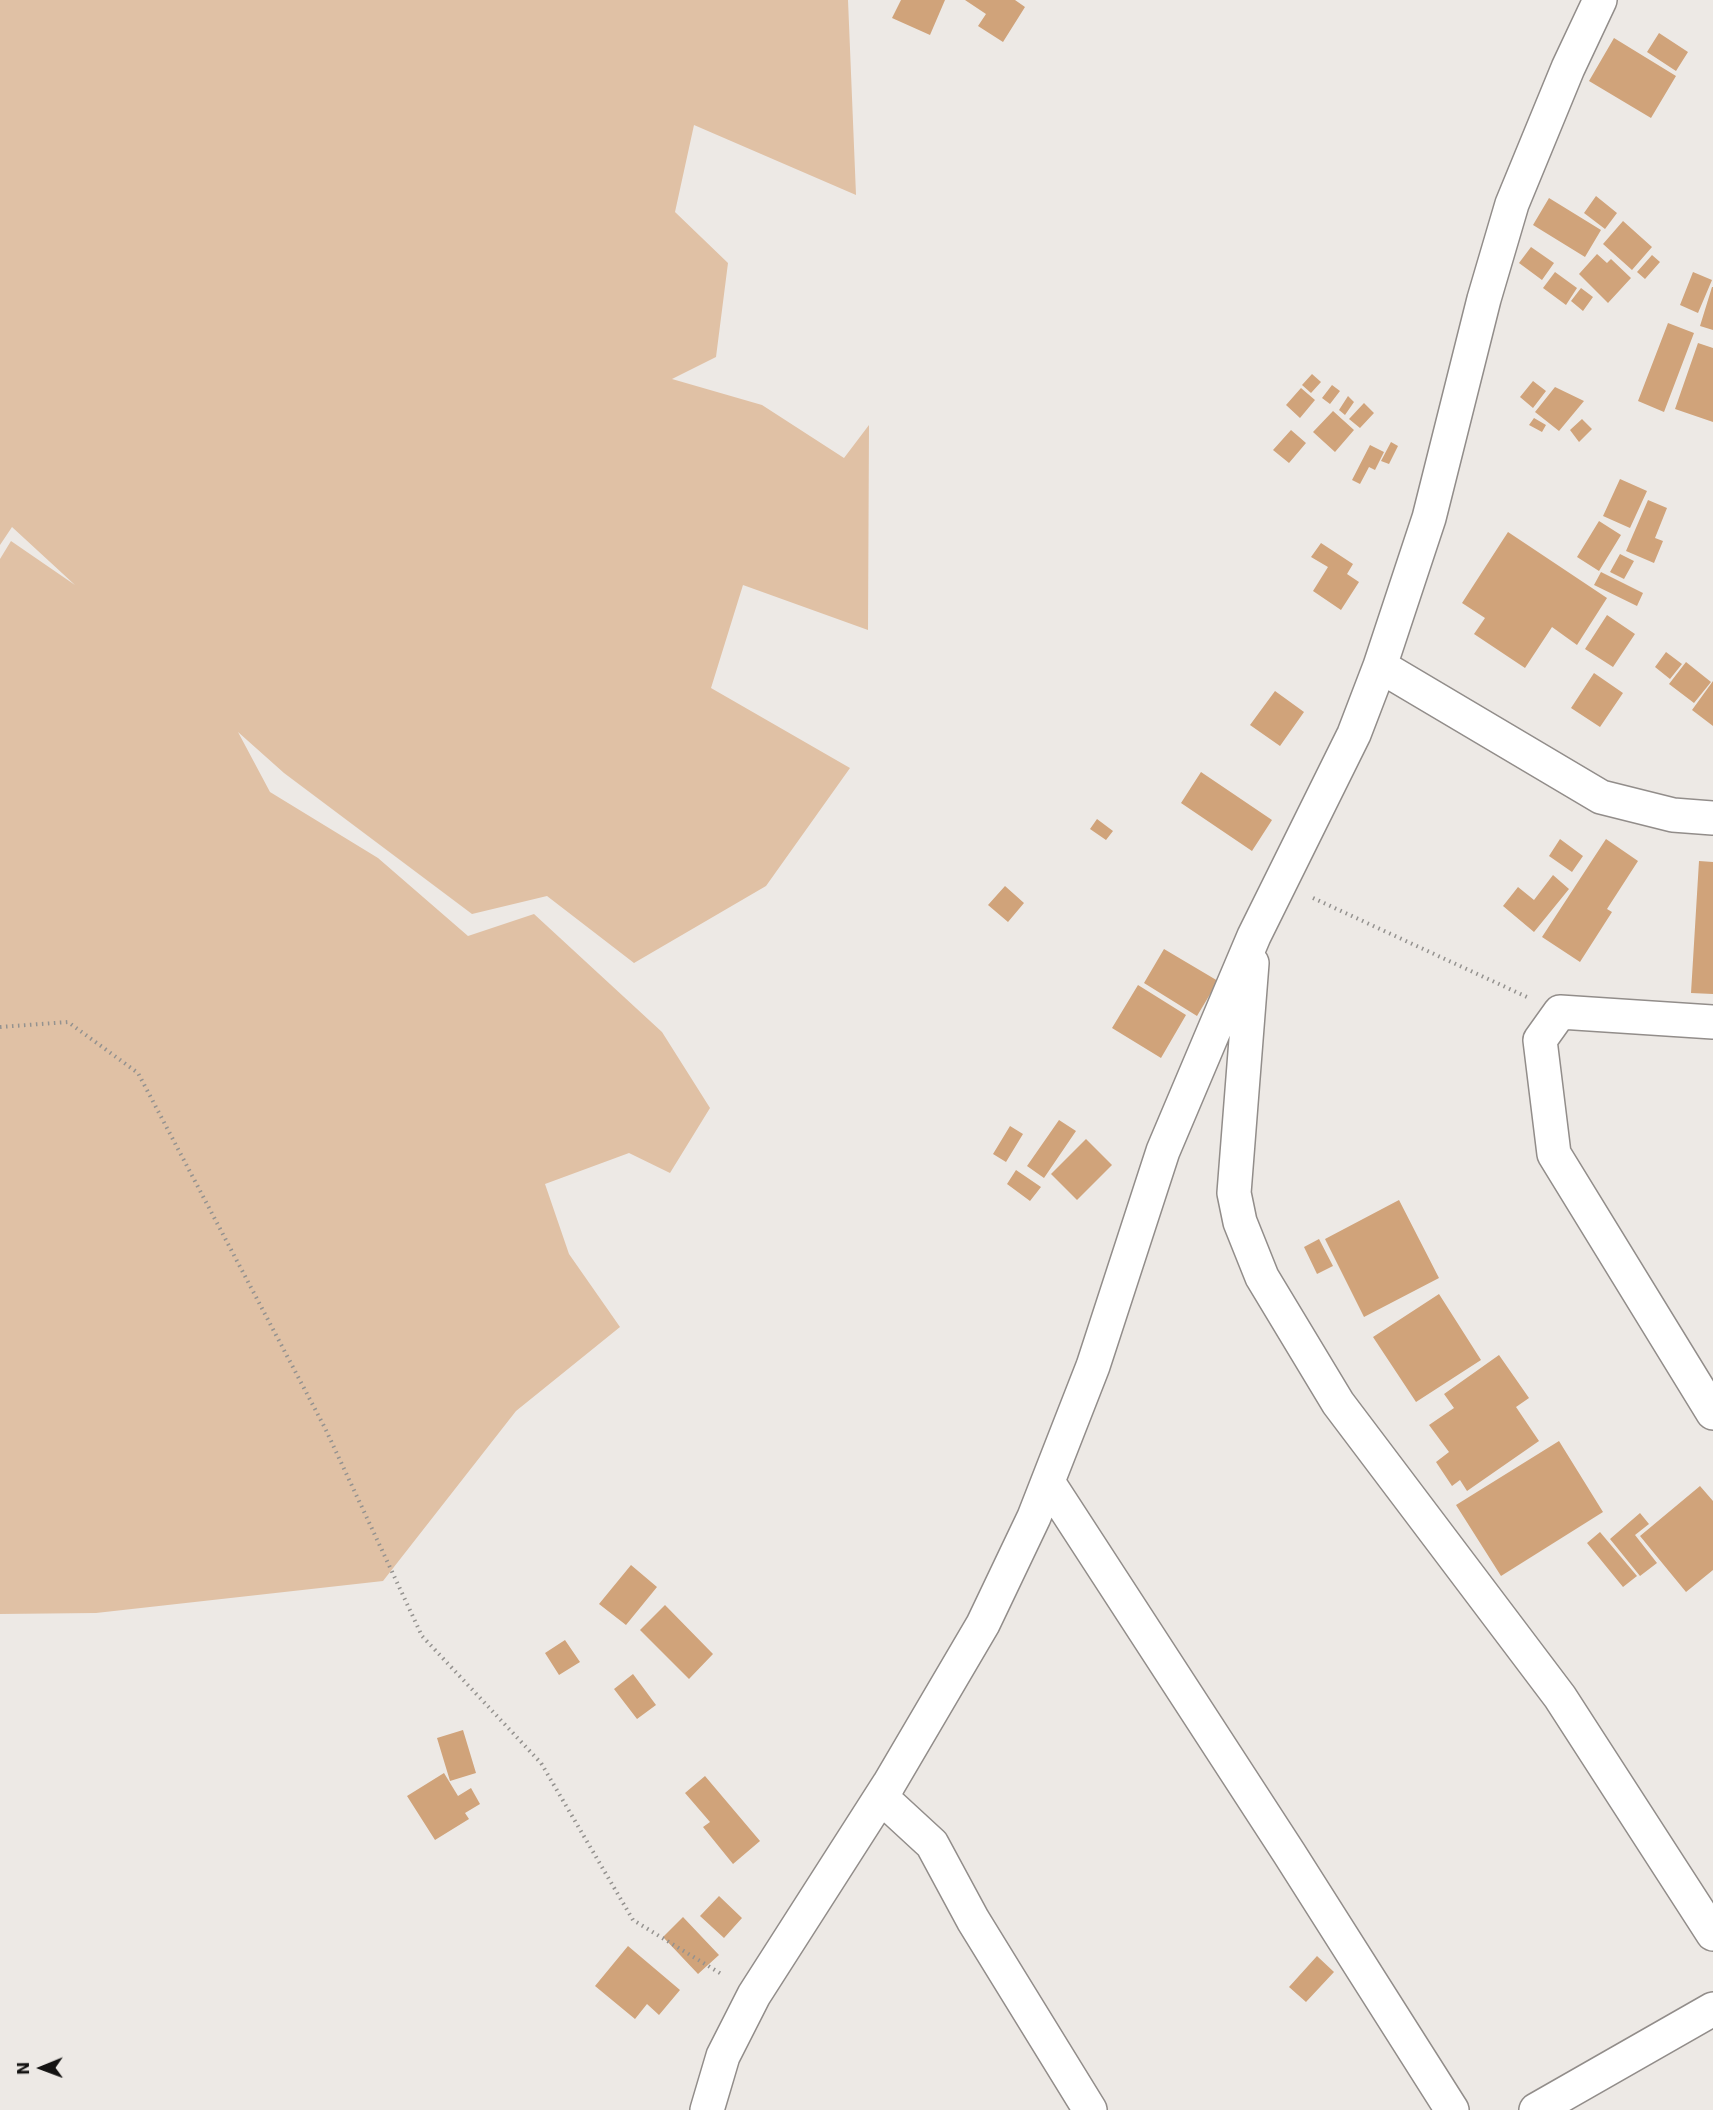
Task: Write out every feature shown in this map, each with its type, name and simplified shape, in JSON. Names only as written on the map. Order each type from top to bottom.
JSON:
[{"type":"street","points":[[706,2110],[723,2056],[754,1995],[880,1797],[983,1624],[1034,1517],[1093,1366],[1163,1151],[1254,936],[1354,735],[1380,666],[1429,518],[1484,299],[1512,204],[1568,68],[1600,0]]},
{"type":"street","points":[[1380,666],[1601,797],[1673,815],[1713,818]]},
{"type":"street","points":[[1254,936],[1234,1193],[1240,1222],[1262,1277],[1338,1403],[1560,1697],[1713,1934]]},
{"type":"street","points":[[1713,1022],[1560,1012],[1540,1040],[1554,1154],[1713,1413]]},
{"type":"street","points":[[1048,1482],[1283,1843],[1452,2110]]},
{"type":"street","points":[[880,1797],[932,1844],[973,1920],[1090,2110]]},
{"type":"street","points":[[1536,2110],[1713,2009]]},
{"type":"path","points":[[1280,883],[1560,1012]]},
{"type":"path","points":[[0,1028],[68,1022],[138,1073],[325,1428],[423,1635],[540,1763],[633,1920],[754,1995]]},
{"type":"shaded area","points":[[0,0],[848,0],[856,195],[694,125],[675,212],[728,263],[716,357],[672,379],[762,405],[844,458],[869,425],[868,630],[743,585],[711,688],[850,768],[766,886],[634,963],[547,896],[472,914],[284,773],[238,732],[270,792],[378,858],[468,936],[534,914],[662,1032],[710,1108],[670,1173],[629,1153],[545,1184],[569,1254],[620,1327],[516,1411],[383,1581],[96,1613],[0,1614],[0,559],[11,541],[75,585],[12,527],[0,545]]},
{"type":"building","points":[[901,0],[945,0],[930,35],[892,18]]},
{"type":"building","points":[[965,0],[1015,0],[1025,7],[1003,42],[978,26],[986,14]]},
{"type":"building","points":[[1659,33],[1688,52],[1676,71],[1647,52]]},
{"type":"building","points":[[1614,38],[1676,76],[1651,118],[1589,81]]},
{"type":"building","points":[[1596,196],[1617,213],[1605,229],[1584,213]]},
{"type":"building","points":[[1549,198],[1601,230],[1585,257],[1533,225]]},
{"type":"building","points":[[1623,221],[1652,247],[1632,270],[1603,244]]},
{"type":"building","points":[[1531,247],[1554,263],[1542,280],[1519,263]]},
{"type":"building","points":[[1597,254],[1607,263],[1611,259],[1631,278],[1608,303],[1579,274]]},
{"type":"building","points":[[1652,255],[1660,262],[1645,279],[1637,272]]},
{"type":"building","points":[[1555,272],[1577,288],[1566,305],[1543,288]]},
{"type":"building","points":[[1693,272],[1712,280],[1698,313],[1680,305]]},
{"type":"building","points":[[1713,287],[1713,330],[1700,326]]},
{"type":"building","points":[[1581,288],[1593,297],[1583,311],[1571,301]]},
{"type":"building","points":[[1668,323],[1694,333],[1664,412],[1638,401]]},
{"type":"building","points":[[1698,343],[1713,348],[1713,422],[1675,409]]},
{"type":"building","points":[[1312,374],[1321,382],[1311,393],[1302,385]]},
{"type":"building","points":[[1533,381],[1546,391],[1533,408],[1520,397]]},
{"type":"building","points":[[1332,385],[1340,391],[1330,404],[1322,398]]},
{"type":"building","points":[[1555,387],[1584,401],[1559,431],[1535,412]]},
{"type":"building","points":[[1301,388],[1315,400],[1300,418],[1286,405]]},
{"type":"building","points":[[1348,396],[1354,402],[1345,415],[1339,410]]},
{"type":"building","points":[[1364,403],[1374,413],[1360,428],[1349,419]]},
{"type":"building","points":[[1333,411],[1354,430],[1335,452],[1313,432]]},
{"type":"building","points":[[1534,418],[1546,425],[1542,432],[1529,425]]},
{"type":"building","points":[[1582,419],[1592,429],[1579,442],[1570,430]]},
{"type":"building","points":[[1291,430],[1306,443],[1289,463],[1273,450]]},
{"type":"building","points":[[1391,442],[1398,446],[1389,464],[1381,461]]},
{"type":"building","points":[[1370,445],[1384,452],[1375,470],[1369,467],[1360,484],[1352,480]]},
{"type":"building","points":[[1620,479],[1647,491],[1630,528],[1603,516]]},
{"type":"building","points":[[1648,500],[1667,508],[1655,538],[1663,541],[1654,563],[1626,551]]},
{"type":"building","points":[[1599,521],[1621,535],[1599,571],[1577,557]]},
{"type":"building","points":[[1508,532],[1607,598],[1577,645],[1552,627],[1525,668],[1474,634],[1485,618],[1462,603]]},
{"type":"building","points":[[1321,543],[1353,564],[1347,574],[1359,582],[1341,610],[1313,591],[1328,567],[1311,557]]},
{"type":"building","points":[[1620,554],[1634,561],[1624,579],[1610,572]]},
{"type":"building","points":[[1601,572],[1643,593],[1637,606],[1594,585]]},
{"type":"building","points":[[1607,615],[1635,634],[1613,667],[1585,649]]},
{"type":"building","points":[[1666,652],[1682,664],[1670,679],[1655,667]]},
{"type":"building","points":[[1686,662],[1711,682],[1694,703],[1669,684]]},
{"type":"building","points":[[1594,673],[1623,693],[1600,727],[1571,708]]},
{"type":"building","points":[[1713,681],[1713,726],[1692,710]]},
{"type":"building","points":[[1275,691],[1304,712],[1280,746],[1250,725]]},
{"type":"building","points":[[1201,772],[1272,820],[1252,851],[1181,803]]},
{"type":"building","points":[[1097,819],[1113,831],[1106,840],[1090,829]]},
{"type":"building","points":[[1560,839],[1583,856],[1572,872],[1549,856]]},
{"type":"building","points":[[1606,839],[1638,861],[1607,909],[1612,912],[1580,962],[1542,937]]},
{"type":"building","points":[[1699,861],[1713,862],[1713,994],[1691,993]]},
{"type":"building","points":[[1553,875],[1569,889],[1534,932],[1503,906],[1518,887],[1534,900]]},
{"type":"building","points":[[1005,886],[1024,903],[1008,922],[988,905]]},
{"type":"building","points":[[1164,949],[1218,981],[1197,1016],[1144,983]]},
{"type":"building","points":[[1138,985],[1186,1015],[1161,1058],[1112,1028]]},
{"type":"building","points":[[1059,1120],[1076,1131],[1044,1178],[1027,1166]]},
{"type":"building","points":[[1010,1126],[1023,1134],[1006,1162],[993,1154]]},
{"type":"building","points":[[1086,1139],[1112,1165],[1077,1200],[1051,1174]]},
{"type":"building","points":[[1016,1170],[1041,1187],[1030,1201],[1007,1184]]},
{"type":"building","points":[[1399,1200],[1439,1278],[1364,1317],[1325,1239]]},
{"type":"building","points":[[1319,1239],[1333,1266],[1317,1274],[1304,1247]]},
{"type":"building","points":[[1439,1294],[1481,1360],[1416,1402],[1373,1337]]},
{"type":"building","points":[[1499,1355],[1529,1398],[1516,1407],[1539,1441],[1467,1491],[1460,1480],[1452,1486],[1436,1462],[1449,1452],[1429,1425],[1454,1408],[1444,1394]]},
{"type":"building","points":[[1559,1441],[1603,1512],[1501,1576],[1456,1505]]},
{"type":"building","points":[[1700,1486],[1713,1501],[1713,1570],[1686,1592],[1640,1536]]},
{"type":"building","points":[[1640,1513],[1649,1524],[1635,1535],[1657,1563],[1640,1576],[1610,1539]]},
{"type":"building","points":[[1600,1532],[1637,1576],[1623,1587],[1587,1543]]},
{"type":"building","points":[[631,1565],[657,1587],[626,1625],[599,1604]]},
{"type":"building","points":[[665,1605],[713,1654],[689,1679],[640,1630]]},
{"type":"building","points":[[565,1640],[580,1662],[559,1675],[545,1653]]},
{"type":"building","points":[[633,1674],[656,1705],[637,1719],[614,1689]]},
{"type":"building","points":[[463,1730],[476,1773],[450,1781],[437,1738]]},
{"type":"building","points":[[444,1773],[458,1796],[471,1788],[480,1804],[465,1813],[469,1819],[435,1840],[407,1796]]},
{"type":"building","points":[[705,1776],[760,1841],[733,1864],[703,1827],[710,1822],[685,1793]]},
{"type":"building","points":[[719,1896],[742,1918],[724,1938],[700,1916]]},
{"type":"building","points":[[683,1917],[719,1955],[698,1974],[663,1937]]},
{"type":"building","points":[[628,1946],[680,1990],[659,2015],[647,2004],[635,2019],[595,1986]]},
{"type":"building","points":[[1317,1956],[1334,1972],[1306,2002],[1289,1987]]}]
